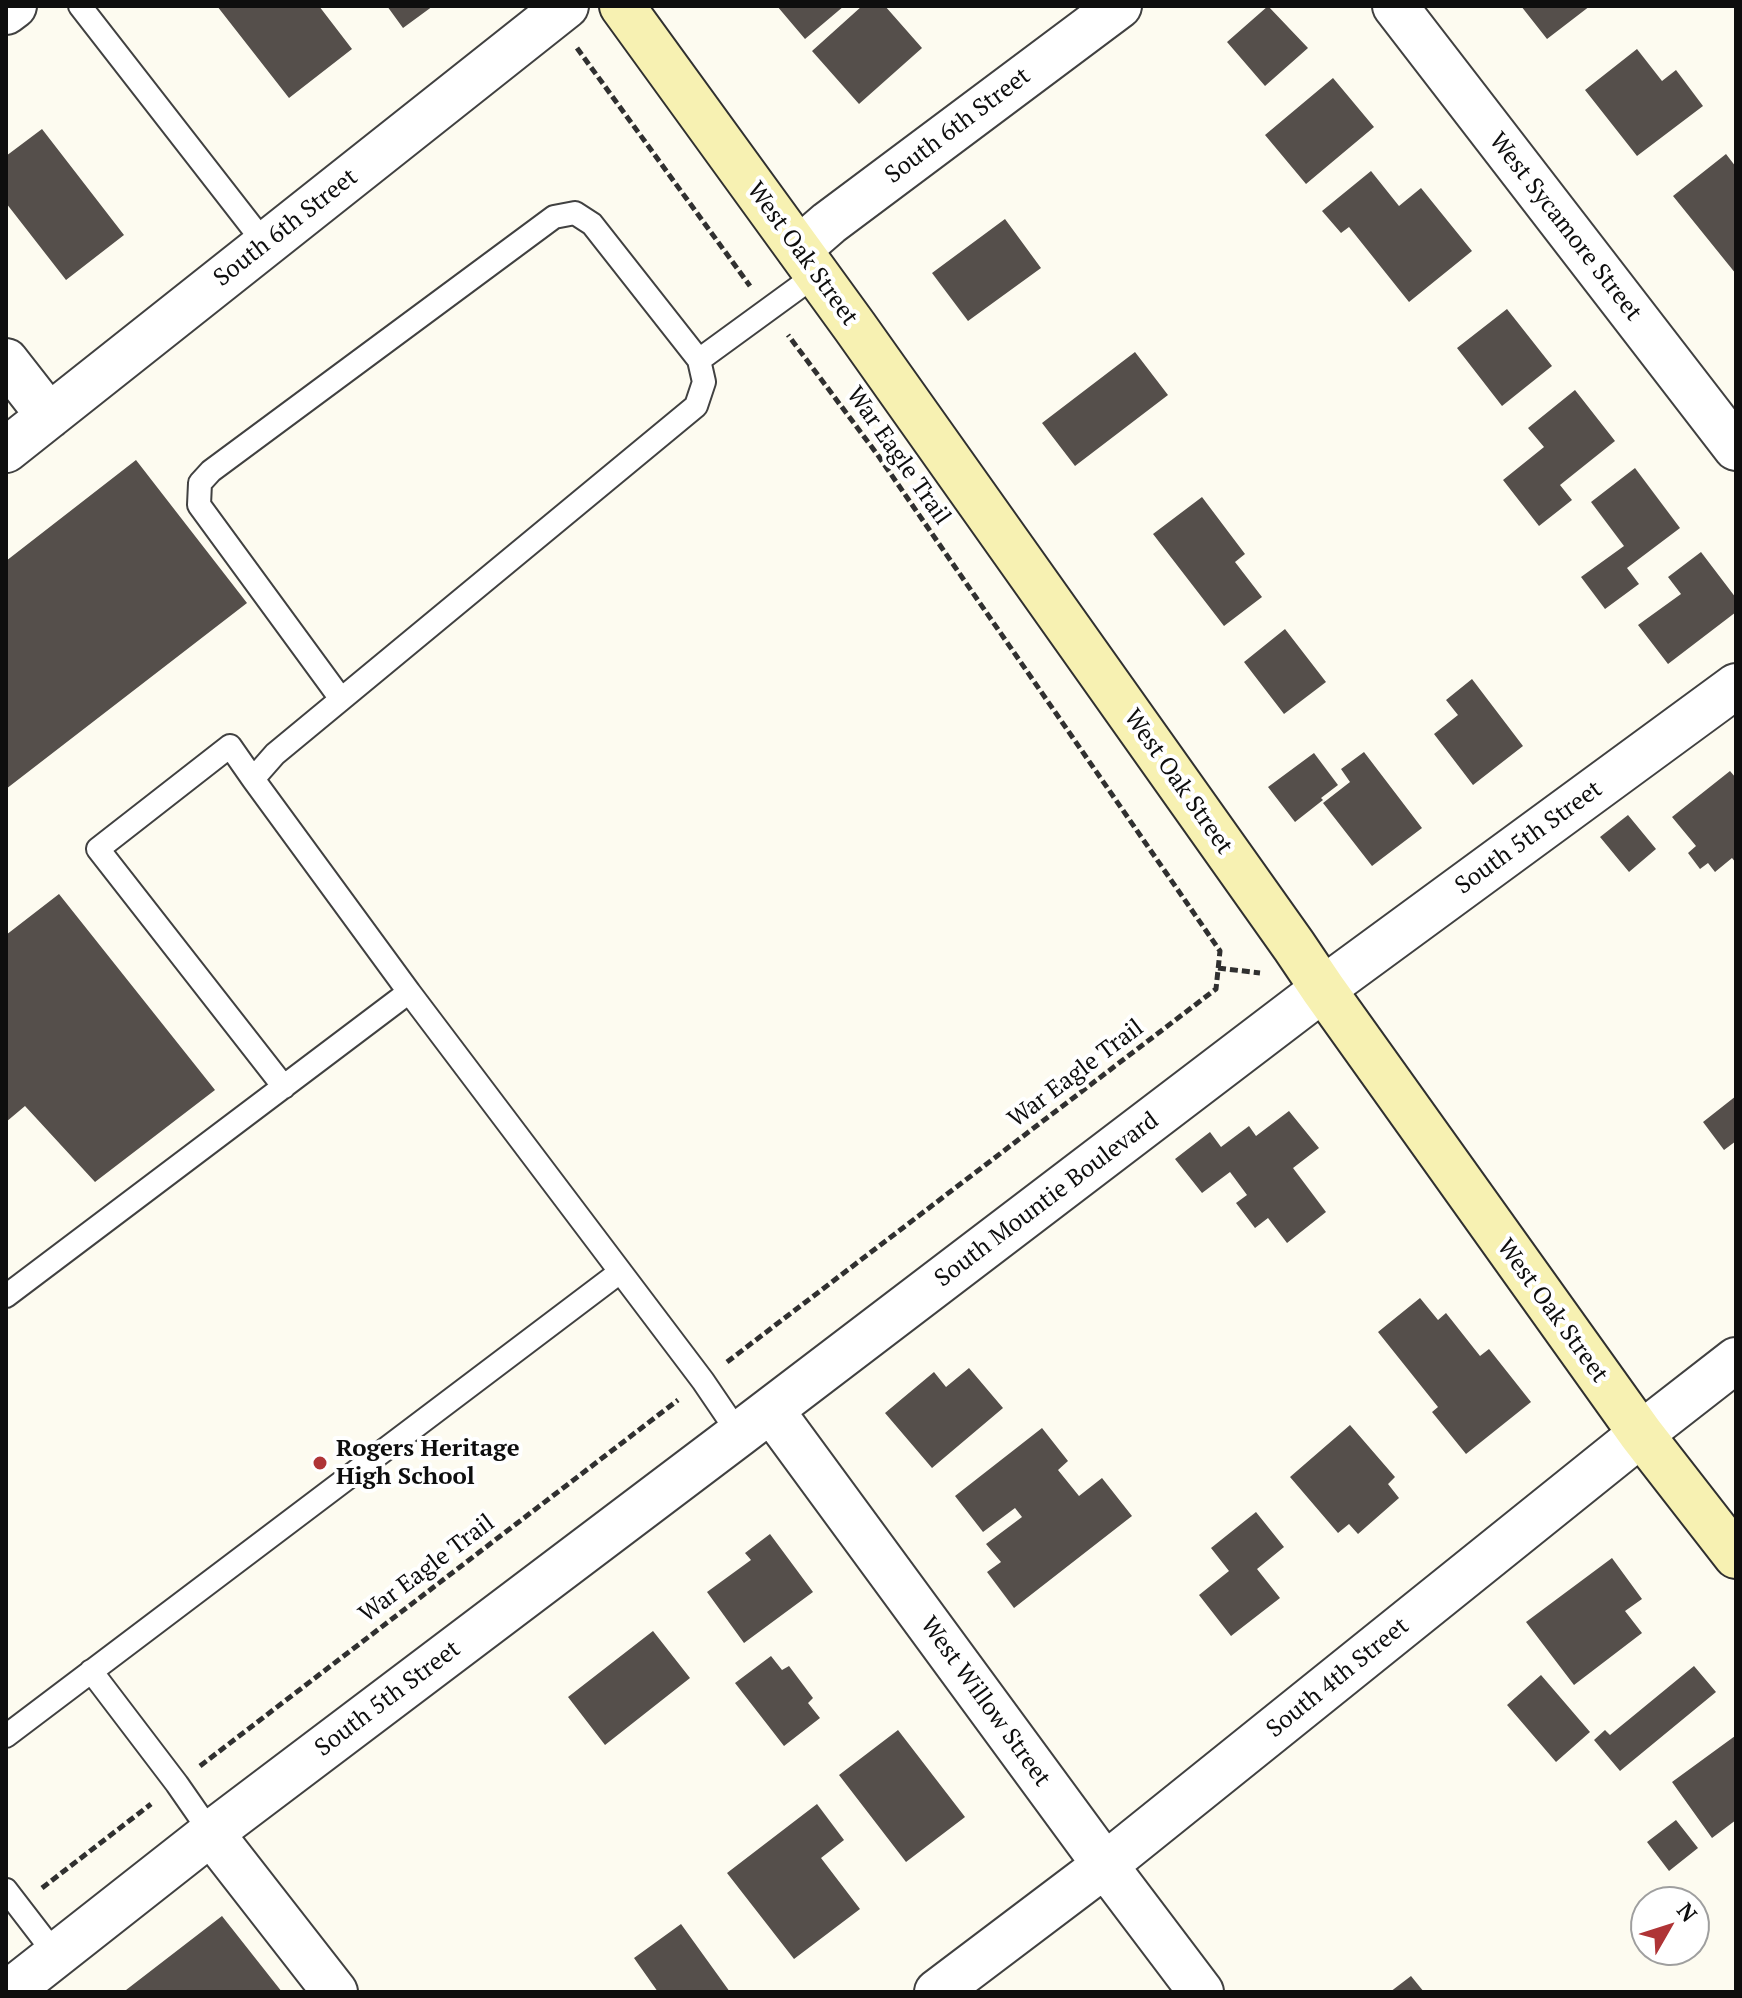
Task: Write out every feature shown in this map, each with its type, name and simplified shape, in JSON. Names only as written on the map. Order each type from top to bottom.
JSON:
[{"type":"street","points":[[6,12],[14,6]]},
{"type":"street","name":"West Oak Street","points":[[622,6],[808,262],[1641,1434],[1736,1556]]},
{"type":"street","name":"South 6th Street","points":[[808,262],[829,223],[1119,6]]},
{"type":"street","name":"West Sycamore Street","points":[[1395,6],[1736,448]]},
{"type":"street","name":"South 6th Street","points":[[6,450],[560,11]]},
{"type":"street","points":[[6,361],[49,416]]},
{"type":"street","name":"South 5th Street","points":[[1323,989],[1736,686]]},
{"type":"street","name":"South Mountie Boulevard","points":[[755,1422],[1323,989]]},
{"type":"street","name":"South 4th Street","points":[[937,1992],[1105,1865],[1736,1360]]},
{"type":"street","name":"South 5th Street","points":[[9,1992],[211,1833],[755,1422]]},
{"type":"street","name":"West Willow Street","points":[[755,1422],[1105,1865],[1201,1992]]},
{"type":"street","points":[[211,1833],[335,1992]]},
{"type":"lane","points":[[80,6],[266,245]]},
{"type":"lane","points":[[253,779],[275,754],[696,406],[704,382],[699,360],[592,224],[575,213],[554,217],[211,471],[200,483],[199,505],[341,699]]},
{"type":"lane","points":[[699,360],[767,309],[808,262]]},
{"type":"lane","points":[[284,1087],[98,849],[230,746],[409,992],[703,1381],[755,1422]]},
{"type":"lane","points":[[6,1296],[409,992]]},
{"type":"lane","points":[[6,1736],[620,1272]]},
{"type":"lane","points":[[91,1671],[211,1833]]},
{"type":"lane","points":[[12,1898],[56,1955]]},
{"type":"path","name":"War Eagle Trail","points":[[12,1898],[177,1784],[1216,989],[1220,951],[877,454],[767,309],[560,11]]},
{"type":"path","points":[[1218,968],[1260,973]]},
{"type":"building","points":[[217,6],[319,6],[352,49],[289,98]]},
{"type":"building","points":[[387,6],[433,6],[403,28]]},
{"type":"building","points":[[777,6],[844,6],[805,39]]},
{"type":"building","points":[[862,6],[885,6],[922,48],[859,104],[812,51]]},
{"type":"building","points":[[1268,6],[1308,48],[1265,86],[1227,42]]},
{"type":"building","points":[[1521,6],[1590,6],[1547,39]]},
{"type":"building","points":[[1637,49],[1662,81],[1676,70],[1703,106],[1637,156],[1585,90]]},
{"type":"building","points":[[1333,78],[1374,127],[1306,184],[1265,135]]},
{"type":"building","points":[[42,129],[124,235],[66,280],[6,203],[6,156]]},
{"type":"building","points":[[1726,154],[1736,167],[1736,274],[1673,196]]},
{"type":"building","points":[[1371,171],[1399,206],[1421,188],[1472,251],[1409,302],[1349,227],[1341,233],[1322,211]]},
{"type":"building","points":[[1005,219],[1041,268],[968,321],[932,273]]},
{"type":"building","points":[[1507,309],[1552,366],[1502,406],[1457,348]]},
{"type":"building","points":[[1135,352],[1168,395],[1075,466],[1042,423]]},
{"type":"building","points":[[1575,390],[1615,441],[1560,485],[1572,500],[1539,526],[1503,480],[1544,447],[1528,428]]},
{"type":"building","points":[[136,460],[247,603],[6,789],[6,561]]},
{"type":"building","points":[[1635,468],[1680,528],[1627,568],[1639,584],[1605,609],[1581,577],[1624,546],[1591,502]]},
{"type":"building","points":[[1202,497],[1245,554],[1235,562],[1262,597],[1224,626],[1153,534]]},
{"type":"building","points":[[1701,552],[1736,598],[1736,612],[1668,664],[1638,625],[1681,594],[1668,577]]},
{"type":"building","points":[[1285,629],[1326,682],[1284,714],[1244,662]]},
{"type":"building","points":[[1472,679],[1523,746],[1473,785],[1434,734],[1458,715],[1446,700]]},
{"type":"building","points":[[1364,752],[1422,828],[1372,866],[1323,803],[1350,782],[1341,769]]},
{"type":"building","points":[[1314,753],[1338,785],[1295,822],[1268,787]]},
{"type":"building","points":[[1730,771],[1736,778],[1736,863],[1732,858],[1715,872],[1708,863],[1700,869],[1688,853],[1696,846],[1672,817]]},
{"type":"building","points":[[1628,815],[1656,849],[1629,872],[1600,837]]},
{"type":"building","points":[[59,894],[215,1090],[95,1182],[25,1106],[6,1122],[6,935]]},
{"type":"building","points":[[1736,1096],[1736,1141],[1724,1150],[1703,1122]]},
{"type":"building","points":[[1289,1111],[1319,1148],[1293,1168],[1326,1212],[1287,1243],[1268,1218],[1255,1228],[1236,1203],[1247,1195],[1230,1172],[1202,1193],[1175,1159],[1210,1132],[1221,1147],[1249,1126],[1256,1136]]},
{"type":"building","points":[[1420,1298],[1438,1320],[1446,1313],[1480,1356],[1489,1349],[1531,1402],[1466,1454],[1432,1412],[1438,1407],[1378,1332]]},
{"type":"building","points":[[969,1368],[1003,1408],[932,1468],[885,1413],[934,1372],[946,1387]]},
{"type":"building","points":[[1350,1425],[1395,1477],[1388,1484],[1399,1498],[1358,1534],[1349,1524],[1338,1533],[1290,1477]]},
{"type":"building","points":[[1042,1428],[1068,1461],[1058,1470],[1079,1496],[1102,1478],[1132,1516],[1014,1608],[987,1572],[1001,1562],[986,1544],[1022,1517],[1015,1508],[983,1532],[955,1496]]},
{"type":"building","points":[[1256,1512],[1284,1547],[1257,1569],[1280,1598],[1231,1636],[1199,1595],[1229,1571],[1211,1548]]},
{"type":"building","points":[[770,1534],[813,1592],[744,1643],[707,1592],[751,1560],[745,1553]]},
{"type":"building","points":[[1612,1558],[1642,1599],[1625,1611],[1642,1633],[1574,1685],[1526,1622]]},
{"type":"building","points":[[653,1631],[690,1678],[605,1745],[568,1697]]},
{"type":"building","points":[[771,1656],[782,1670],[789,1666],[813,1698],[808,1703],[820,1718],[784,1746],[735,1683]]},
{"type":"building","points":[[1694,1666],[1716,1692],[1620,1771],[1594,1740],[1605,1730],[1610,1735]]},
{"type":"building","points":[[1541,1675],[1590,1732],[1556,1762],[1507,1705]]},
{"type":"building","points":[[898,1730],[965,1817],[906,1862],[839,1775]]},
{"type":"building","points":[[1735,1736],[1736,1820],[1712,1838],[1672,1782]]},
{"type":"building","points":[[817,1804],[844,1840],[821,1858],[860,1909],[794,1959],[727,1873]]},
{"type":"building","points":[[1676,1820],[1698,1848],[1669,1871],[1647,1842]]},
{"type":"building","points":[[222,1916],[282,1992],[126,1990]]},
{"type":"building","points":[[681,1924],[730,1992],[658,1992],[634,1958]]},
{"type":"building","points":[[1411,1976],[1424,1992],[1390,1992]]},
{"type":"place","name":"Rogers Heritage High School","points":[[320,1463]]}]
